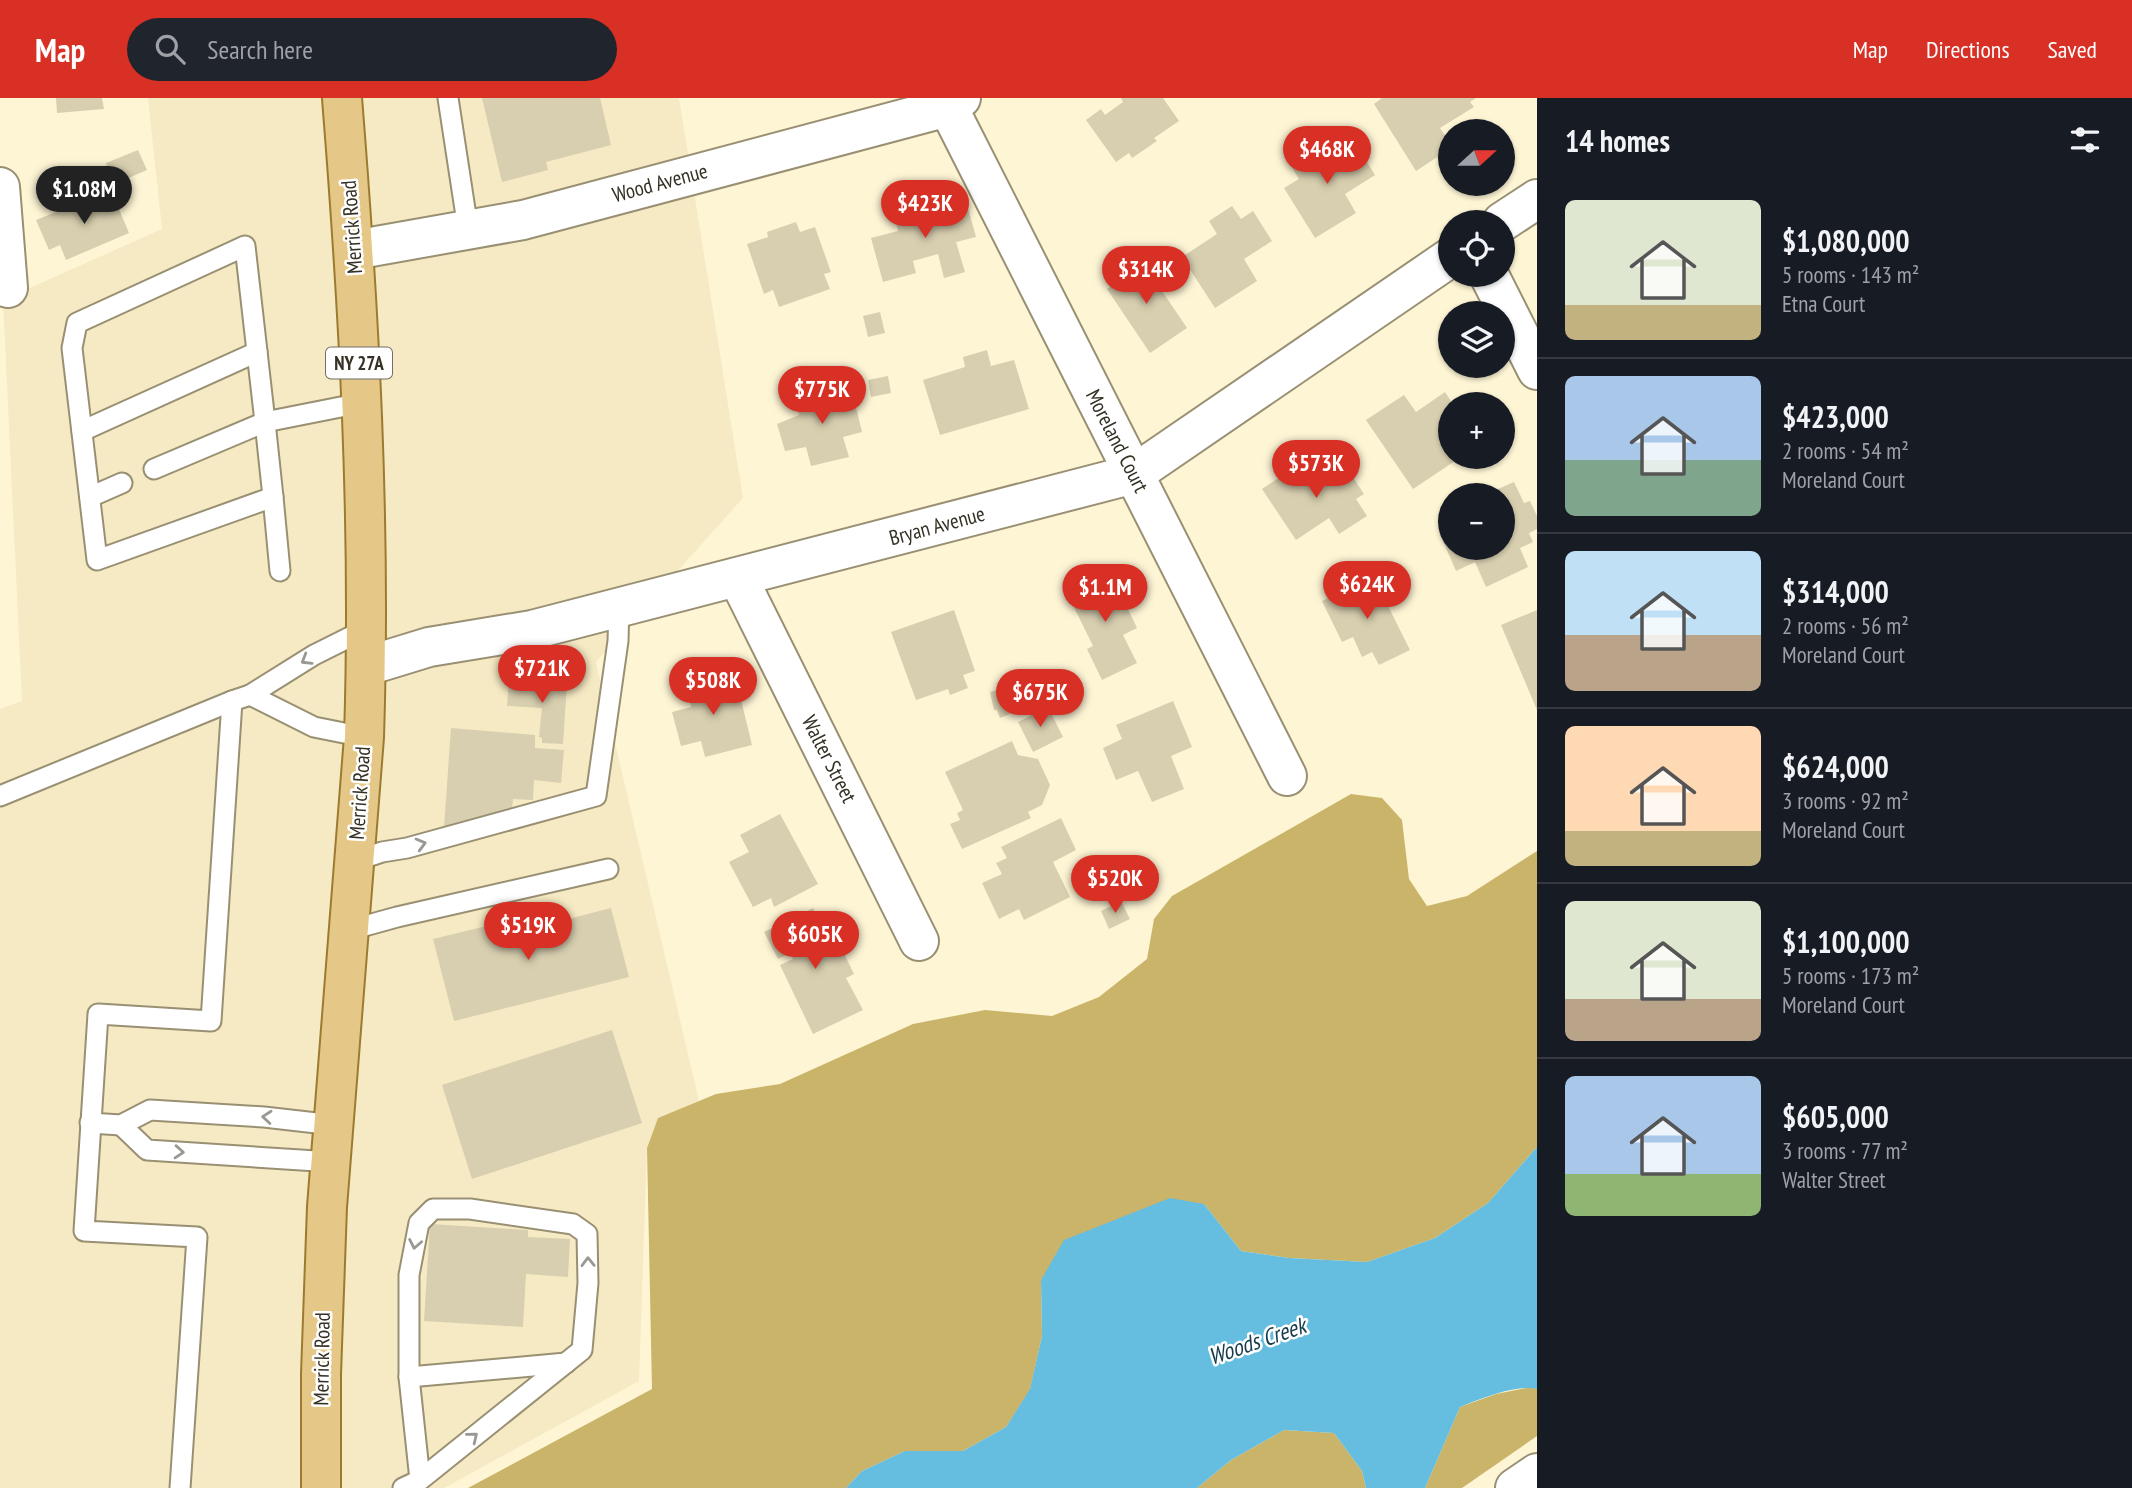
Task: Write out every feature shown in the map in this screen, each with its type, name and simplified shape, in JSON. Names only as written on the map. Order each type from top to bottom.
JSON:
[{"type":"main road","name":"Merrick Road","points":[[321,1488],[321,1374],[327,1207],[364,737],[367,648],[367,548],[361,403],[354,250],[342,98]]},
{"type":"street","name":"Wood Avenue","points":[[354,250],[523,220],[955,102]]},
{"type":"street","name":"Moreland Court","points":[[955,102],[1133,474],[1287,776]]},
{"type":"street","points":[[0,187],[8,288]]},
{"type":"street","points":[[1515,213],[1537,199]]},
{"type":"street","name":"Bryan Avenue","points":[[367,648],[429,647],[532,629],[1133,474],[1438,266]]},
{"type":"street","points":[[1495,287],[1537,370]]},
{"type":"street","name":"Walter Street","points":[[738,578],[919,941]]},
{"type":"street","points":[[1515,1488],[1537,1473]]},
{"type":"lane","points":[[448,98],[468,229]]},
{"type":"lane","points":[[274,497],[97,560],[72,348],[77,323],[245,246],[274,497],[280,571]]},
{"type":"lane","points":[[82,430],[257,352]]},
{"type":"lane","points":[[154,469],[265,422],[361,403]]},
{"type":"lane","points":[[90,497],[122,483]]},
{"type":"lane","points":[[355,860],[596,796],[618,641],[619,606]]},
{"type":"lane","points":[[0,796],[241,698],[314,655],[367,648]]},
{"type":"lane","points":[[241,698],[314,727],[364,737]]},
{"type":"lane","points":[[180,1488],[197,1237],[84,1231],[98,1014],[211,1021],[241,698]]},
{"type":"lane","points":[[350,930],[608,869]]},
{"type":"lane","points":[[90,1123],[121,1125],[150,1110],[264,1117],[333,1143]]},
{"type":"lane","points":[[121,1125],[147,1150],[333,1143]]},
{"type":"lane","points":[[433,1209],[470,1209],[573,1224],[587,1234],[588,1283],[582,1350],[411,1484],[409,1275],[419,1223],[433,1209]]},
{"type":"lane","points":[[409,1377],[567,1363]]},
{"type":"shaded area","points":[[148,98],[679,98],[743,498],[596,662],[699,1101],[658,1118],[647,1148],[639,1381],[444,1488],[0,1488],[0,709],[22,701],[3,300],[162,229]]},
{"type":"shaded area","points":[[1351,794],[1382,798],[1402,820],[1409,879],[1427,906],[1467,896],[1537,851],[1537,1147],[1488,1203],[1435,1238],[1367,1262],[1289,1258],[1241,1251],[1204,1204],[1041,1280],[1042,1336],[1030,1390],[1006,1427],[963,1451],[905,1451],[862,1471],[846,1488],[468,1488],[652,1389],[647,1148],[658,1118],[716,1094],[780,1084],[913,1024],[985,1010],[1052,1016],[1099,997],[1147,959],[1154,919],[1172,896]]},
{"type":"shaded area","points":[[1531,1387],[1537,1389],[1537,1436],[1462,1488],[1425,1488],[1460,1407],[1496,1394]]},
{"type":"shaded area","points":[[1284,1430],[1334,1433],[1362,1471],[1366,1488],[1197,1488],[1231,1460]]},
{"type":"water","name":"Woods Creek","points":[[1537,1147],[1537,1389],[1509,1390],[1460,1407],[1425,1488],[1366,1488],[1362,1471],[1334,1433],[1284,1430],[1231,1460],[1197,1488],[846,1488],[862,1471],[905,1451],[963,1451],[1006,1427],[1030,1389],[1042,1336],[1041,1280],[1064,1240],[1170,1198],[1204,1204],[1241,1251],[1289,1258],[1367,1262],[1435,1238],[1488,1203]]},
{"type":"building","points":[[56,98],[102,98],[104,109],[57,113]]},
{"type":"building","points":[[482,98],[600,98],[611,145],[546,162],[548,170],[502,182]]},
{"type":"building","points":[[1121,98],[1163,98],[1179,121],[1154,138],[1157,141],[1132,158],[1129,153],[1116,162],[1086,120],[1101,109],[1105,115],[1123,102]]},
{"type":"building","points":[[1382,98],[1476,98],[1470,102],[1474,107],[1455,119],[1438,119],[1438,157],[1416,171],[1374,104]]},
{"type":"building","points":[[1354,141],[1375,175],[1345,194],[1356,213],[1315,238],[1284,188],[1299,179],[1288,161],[1309,147],[1319,163]]},
{"type":"building","points":[[138,150],[147,170],[108,187],[101,171],[107,168],[106,163]]},
{"type":"building","points":[[111,190],[129,233],[66,260],[60,245],[49,250],[36,220]]},
{"type":"building","points":[[944,201],[945,206],[966,201],[976,237],[956,242],[965,272],[944,278],[938,254],[913,261],[916,273],[883,282],[871,238],[898,231],[894,215]]},
{"type":"building","points":[[1232,206],[1241,219],[1253,211],[1272,241],[1244,259],[1257,281],[1215,308],[1182,257],[1217,234],[1209,221]]},
{"type":"building","points":[[796,222],[800,232],[815,227],[831,272],[824,274],[830,289],[779,307],[773,290],[764,294],[747,244],[768,237],[767,232]]},
{"type":"building","points":[[1134,256],[1140,265],[1143,263],[1187,328],[1150,353],[1107,289],[1124,277],[1117,267]]},
{"type":"building","points":[[880,312],[885,333],[868,337],[863,316]]},
{"type":"building","points":[[987,350],[991,366],[1014,360],[1029,409],[940,435],[923,380],[965,367],[963,357]]},
{"type":"building","points":[[888,376],[891,393],[871,397],[868,380]]},
{"type":"building","points":[[851,387],[862,432],[843,437],[849,457],[811,466],[806,447],[785,451],[777,424],[799,415],[795,400]]},
{"type":"building","points":[[1404,395],[1416,412],[1438,397],[1438,469],[1443,469],[1413,489],[1366,420]]},
{"type":"building","points":[[1343,462],[1364,494],[1356,499],[1367,516],[1339,534],[1329,518],[1296,540],[1262,489],[1301,463],[1313,482]]},
{"type":"building","points":[[1515,484],[1524,503],[1530,501],[1537,516],[1537,529],[1529,533],[1533,542],[1520,548],[1528,567],[1486,587],[1475,562],[1456,571],[1451,560],[1515,560]]},
{"type":"building","points":[[1108,573],[1119,596],[1126,593],[1132,607],[1128,609],[1137,628],[1123,635],[1137,663],[1102,680],[1087,649],[1093,646],[1067,593]]},
{"type":"building","points":[[1373,576],[1410,650],[1379,665],[1372,652],[1362,657],[1353,637],[1342,642],[1322,601]]},
{"type":"building","points":[[954,610],[975,671],[963,675],[968,688],[950,695],[948,689],[916,700],[891,632]]},
{"type":"building","points":[[1537,610],[1537,710],[1501,625]]},
{"type":"building","points":[[711,674],[714,684],[736,679],[752,745],[705,757],[701,741],[681,746],[672,712],[691,707],[685,680]]},
{"type":"building","points":[[509,679],[567,683],[563,744],[542,743],[542,738],[539,737],[542,708],[507,706]]},
{"type":"building","points":[[1006,687],[1010,714],[1000,718],[997,710],[994,710],[990,692]]},
{"type":"building","points":[[1173,701],[1192,747],[1171,756],[1184,789],[1152,802],[1138,771],[1116,780],[1103,748],[1122,739],[1116,725]]},
{"type":"building","points":[[1048,707],[1063,737],[1033,752],[1018,722]]},
{"type":"building","points":[[451,728],[535,735],[535,748],[564,750],[561,783],[534,780],[533,800],[513,799],[512,808],[505,809],[503,833],[444,828]]},
{"type":"building","points":[[1012,741],[1018,755],[1038,759],[1050,785],[1042,805],[1028,812],[1031,818],[962,849],[950,824],[960,820],[957,813],[963,810],[945,772]]},
{"type":"building","points":[[780,814],[818,884],[774,907],[771,898],[753,907],[729,862],[749,852],[740,835]]},
{"type":"building","points":[[1061,818],[1076,850],[1053,862],[1070,897],[1024,920],[1019,909],[999,919],[982,883],[1002,874],[996,863],[1007,858],[1001,847]]},
{"type":"building","points":[[1121,901],[1130,919],[1109,929],[1101,911]]},
{"type":"building","points":[[611,908],[629,977],[454,1021],[433,939],[523,917],[526,930]]},
{"type":"building","points":[[813,908],[827,937],[816,942],[819,948],[837,939],[854,974],[846,978],[863,1010],[813,1034],[780,965],[793,959],[790,953],[778,959],[764,932]]},
{"type":"building","points":[[612,1030],[642,1123],[472,1179],[442,1085]]},
{"type":"building","points":[[430,1224],[528,1230],[528,1237],[570,1239],[568,1277],[526,1274],[523,1327],[424,1321]]}]
